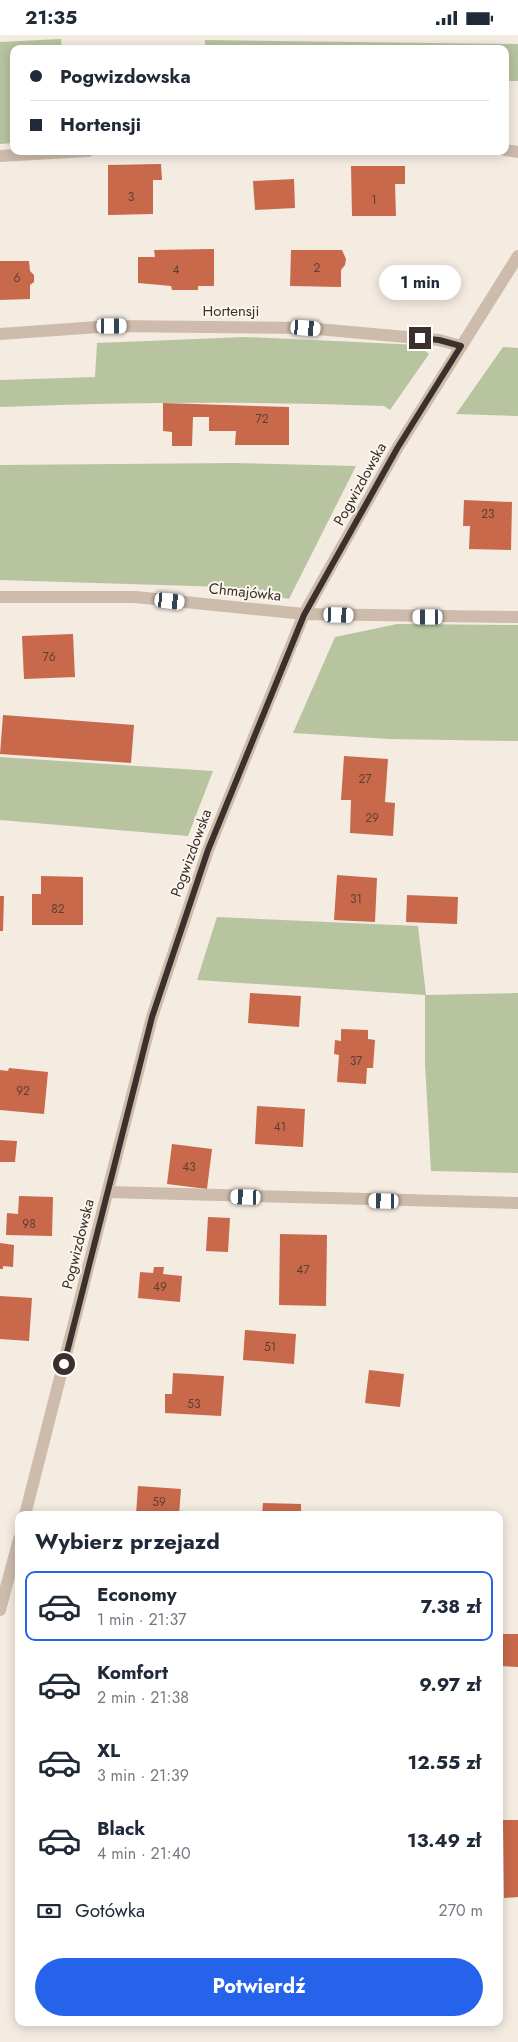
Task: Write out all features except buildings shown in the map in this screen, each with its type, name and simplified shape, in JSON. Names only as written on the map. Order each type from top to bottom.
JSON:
[{"type":"street","name":"Pogwizdowska","points":[[26,1511],[152,1017],[169,961],[224,809],[304,615],[398,447],[518,256]]},
{"type":"street","name":"Hortensji","points":[[0,334],[112,326],[306,328],[439,340],[461,346]]},
{"type":"street","name":"Chmajówka","points":[[0,597],[134,597],[304,615],[518,617]]},
{"type":"street","points":[[108,1192],[518,1203]]},
{"type":"street","points":[[0,1610],[15,1554]]},
{"type":"green space","points":[[61,39],[62,45],[10,45],[10,143],[0,144],[0,42]]},
{"type":"green space","points":[[205,40],[518,44],[518,81],[509,81],[509,45],[205,45]]},
{"type":"green space","points":[[246,337],[419,345],[429,354],[390,410],[384,406],[240,403],[144,403],[0,407],[0,380],[95,377],[97,343]]},
{"type":"green space","points":[[503,347],[518,348],[518,416],[456,414]]},
{"type":"green space","points":[[234,463],[356,466],[289,599],[225,587],[0,580],[0,465]]},
{"type":"green space","points":[[397,624],[518,625],[518,741],[389,739],[293,733],[335,637]]},
{"type":"green space","points":[[0,757],[213,771],[188,836],[0,820]]},
{"type":"green space","points":[[217,917],[418,926],[426,995],[518,993],[518,1173],[431,1171],[425,1063],[425,995],[197,980]]},
{"type":"route","points":[[64,1364],[152,1017],[169,961],[230,793],[265,713],[304,615],[398,447],[461,346],[439,340],[420,338]]}]
